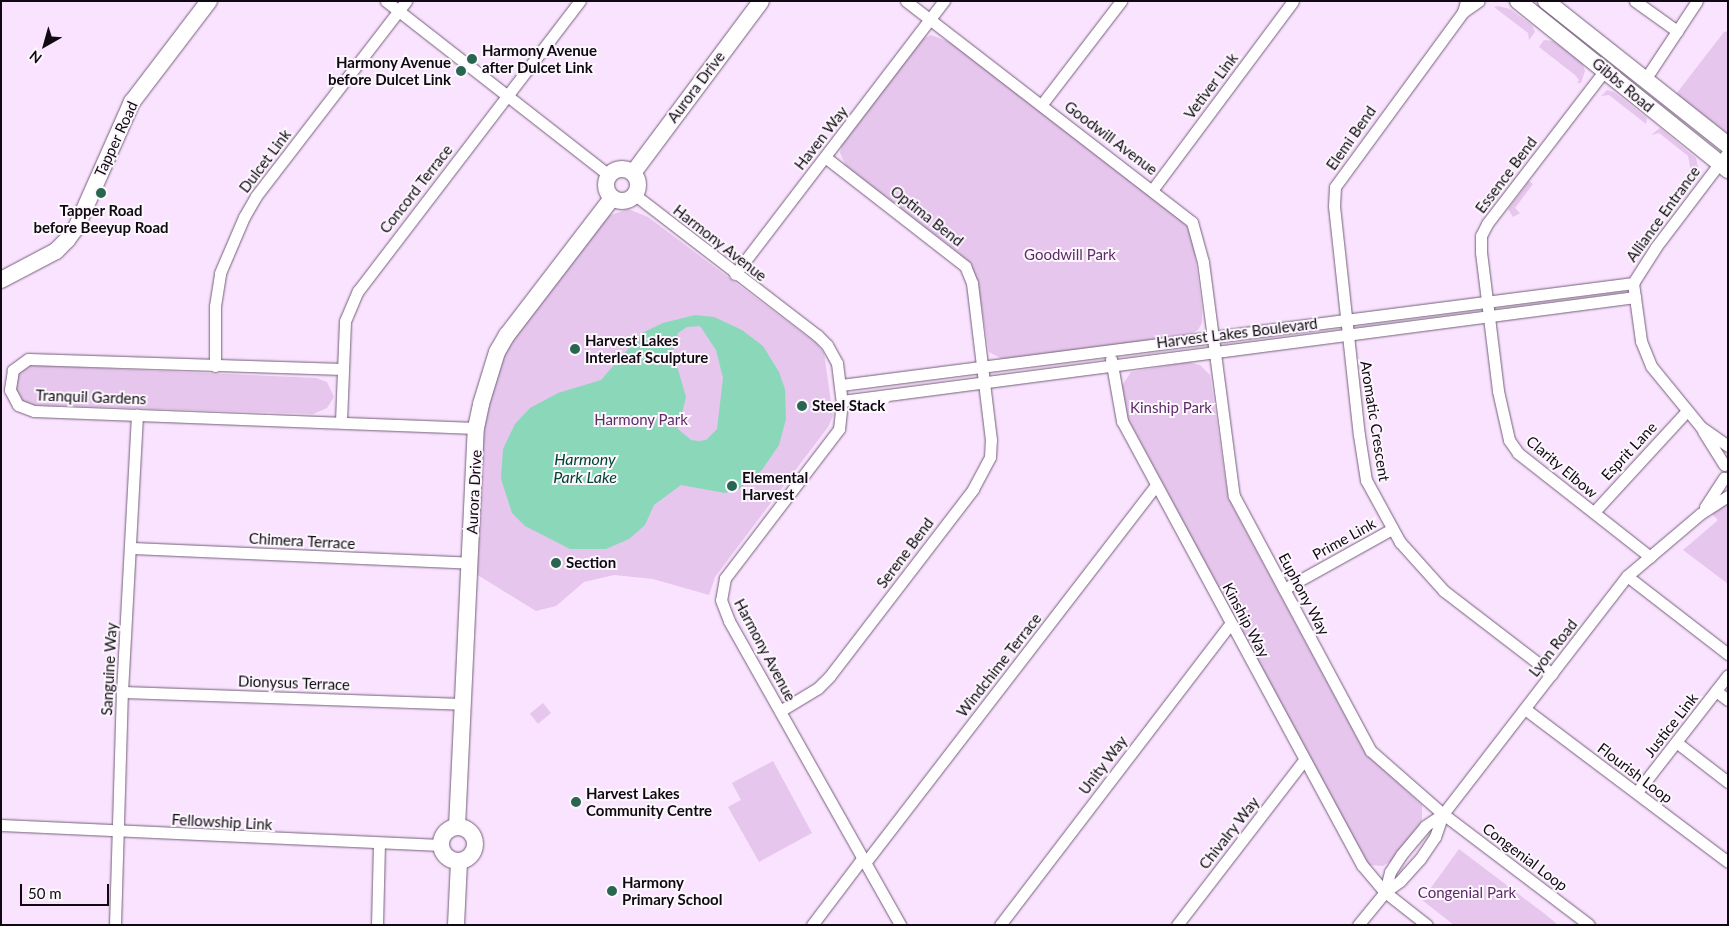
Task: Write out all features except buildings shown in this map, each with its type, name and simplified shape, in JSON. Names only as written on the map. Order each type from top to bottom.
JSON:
[{"type":"street","name":"Tapper Road","points":[[1,280],[22,267],[56,251],[77,226],[132,102],[209,1]]},
{"type":"street","points":[[386,1],[609,175]]},
{"type":"street","name":"Dulcet Link","points":[[215,366],[215,306],[220,272],[244,217],[256,196],[406,1]]},
{"type":"street","name":"Concord Terrace","points":[[341,421],[345,321],[358,291],[580,1]]},
{"type":"street","name":"Aurora Drive","points":[[633,173],[761,1]]},
{"type":"street","name":"Goodwill Avenue","points":[[906,1],[1183,212],[1192,222],[1198,235],[1214,351]]},
{"type":"street","name":"Haven Way","points":[[735,274],[944,1]]},
{"type":"street","points":[[1042,104],[1121,1]]},
{"type":"street","name":"Vetiver Link","points":[[1153,189],[1294,1]]},
{"type":"street","name":"Elemi Bend","points":[[1347,335],[1334,206],[1335,187],[1464,6],[1479,1]]},
{"type":"street","name":"Gibbs Road","points":[[1518,1],[1725,161]]},
{"type":"street","name":"Gibbs Road","points":[[1546,1],[1644,81],[1728,145]]},
{"type":"street","points":[[1635,1],[1677,31]]},
{"type":"street","points":[[1644,81],[1670,46],[1677,31],[1697,1]]},
{"type":"street","name":"Essence Bend","points":[[1489,315],[1481,252],[1481,236],[1486,224],[1605,70]]},
{"type":"street","name":"Optima Bend","points":[[825,157],[965,266],[972,283],[984,381]]},
{"type":"street","name":"Alliance Entrance","points":[[1725,161],[1633,283],[1645,355],[1726,462]]},
{"type":"street","points":[[621,168],[633,173],[638,184],[635,195],[624,201],[612,198],[606,187],[609,175],[621,168]]},
{"type":"street","name":"Harmony Avenue","points":[[635,195],[828,344],[837,363],[841,385],[842,418],[833,439],[725,578],[721,600],[730,621],[900,925]]},
{"type":"street","name":"Aurora Drive","points":[[457,827],[476,428],[488,380],[507,335],[612,198]]},
{"type":"street","points":[[1,263],[22,267]]},
{"type":"street","name":"Harvest Lakes Boulevard","points":[[841,385],[1633,283]]},
{"type":"street","name":"Harvest Lakes Boulevard","points":[[842,401],[1635,297]]},
{"type":"street","name":"Clarity Elbow","points":[[1489,315],[1498,391],[1509,440],[1518,453],[1650,557]]},
{"type":"street","name":"Aromatic Crescent","points":[[1347,335],[1366,480],[1392,529],[1444,592],[1552,674]]},
{"type":"street","name":"Kinship Way","points":[[1110,350],[1111,365],[1122,420],[1362,865],[1384,892]]},
{"type":"street","name":"Euphony Way","points":[[1214,351],[1230,483],[1284,589],[1371,751],[1443,814]]},
{"type":"street","name":"Tranquil Gardens","points":[[343,369],[28,359],[19,363],[10,379],[13,399],[24,409],[476,428]]},
{"type":"street","name":"Serene Bend","points":[[780,711],[818,688],[830,677],[973,489],[990,457],[984,381]]},
{"type":"street","name":"Esprit Lane","points":[[1594,512],[1687,410]]},
{"type":"street","name":"Sanguine Way","points":[[115,925],[122,692],[132,548],[137,414]]},
{"type":"street","name":"Alliance Entrance","points":[[1701,427],[1728,446]]},
{"type":"street","points":[[1726,462],[1726,481]]},
{"type":"street","name":"Lyon Road","points":[[1700,514],[1726,481]]},
{"type":"street","name":"Windchime Terrace","points":[[812,925],[864,861],[1156,484]]},
{"type":"street","name":"Lyon Road","points":[[1358,925],[1384,892],[1400,881],[1420,859],[1435,837],[1443,814],[1627,576],[1700,514],[1728,496]]},
{"type":"street","name":"Prime Link","points":[[1284,589],[1392,529]]},
{"type":"street","name":"Chimera Terrace","points":[[132,548],[471,563]]},
{"type":"street","points":[[1627,576],[1728,654]]},
{"type":"street","name":"Unity Way","points":[[1000,925],[1231,623]]},
{"type":"street","name":"Justice Link","points":[[1637,792],[1728,675]]},
{"type":"street","points":[[1716,691],[1728,700]]},
{"type":"street","name":"Dionysus Terrace","points":[[122,692],[464,704]]},
{"type":"street","name":"Flourish Loop","points":[[1525,708],[1728,862]]},
{"type":"street","points":[[1676,742],[1728,782]]},
{"type":"street","name":"Chivalry Way","points":[[1177,925],[1304,760]]},
{"type":"street","name":"Lyon Road","points":[[1384,892],[1390,872],[1401,855],[1425,826],[1443,814]]},
{"type":"street","name":"Congenial Loop","points":[[1443,814],[1589,925]]},
{"type":"street","name":"Fellowship Link","points":[[1,825],[379,845],[441,846]]},
{"type":"street","points":[[457,827],[470,832],[476,845],[469,858],[459,862],[445,856],[441,846],[443,835],[457,827]]},
{"type":"street","points":[[377,925],[379,845]]},
{"type":"street","points":[[456,925],[459,862]]},
{"type":"street","points":[[1384,892],[1427,925]]},
{"type":"green space","points":[[1494,7],[1510,9],[1532,25],[1535,32],[1529,40],[1528,33]]},
{"type":"green space","points":[[1728,31],[1728,134],[1676,94],[1724,32]]},
{"type":"green space","name":"Goodwill Park","points":[[931,35],[950,42],[1185,223],[1193,239],[1202,309],[1202,323],[1198,330],[1186,337],[1004,360],[989,352],[977,280],[971,266],[960,254],[846,166],[840,153],[842,142],[920,40]]},
{"type":"green space","points":[[1544,40],[1553,41],[1582,62],[1585,71],[1581,83],[1577,83],[1579,80],[1575,75],[1539,47]]},
{"type":"green space","points":[[1607,90],[1614,92],[1647,118],[1646,124],[1609,95],[1601,96]]},
{"type":"green space","points":[[1660,128],[1696,158],[1698,167],[1691,178],[1685,178],[1691,171],[1688,156],[1659,133],[1651,135]]},
{"type":"green space","points":[[1529,181],[1533,184],[1515,208],[1520,213],[1513,217],[1508,209]]},
{"type":"green space","name":"Harmony Park","points":[[628,209],[648,217],[816,343],[824,353],[833,416],[828,427],[715,577],[709,595],[653,579],[614,575],[584,582],[556,606],[536,611],[476,574],[482,427],[503,349],[608,216]]},
{"type":"green space","name":"Kinship Park","points":[[1188,362],[1200,365],[1210,375],[1228,498],[1365,753],[1422,805],[1422,821],[1391,861],[1383,866],[1368,865],[1125,413],[1121,387],[1131,372]]},
{"type":"green space","points":[[29,365],[316,378],[327,382],[334,397],[327,408],[313,414],[33,405],[22,401],[15,394],[15,377]]},
{"type":"green space","points":[[1728,502],[1728,584],[1683,550],[1718,520],[1711,513]]},
{"type":"green space","points":[[543,703],[551,713],[538,724],[530,714]]},
{"type":"green space","points":[[773,761],[812,833],[759,862],[728,807],[741,800],[732,783]]},
{"type":"green space","name":"Congenial Park","points":[[1459,849],[1558,925],[1454,925],[1422,900]]},
{"type":"water","name":"Harmony Park Lake","points":[[695,315],[714,317],[742,330],[763,346],[779,372],[785,389],[786,419],[779,445],[762,470],[739,489],[725,493],[681,485],[654,505],[645,525],[629,539],[606,549],[570,549],[525,526],[512,513],[501,479],[503,449],[515,424],[530,408],[558,393],[601,380],[642,333],[663,323]],"holes":[[[700,326],[716,350],[723,378],[717,429],[706,440],[691,440],[678,429],[686,397],[673,352],[678,333],[687,327]]]},
{"type":"place","name":"Harmony Avenue after Dulcet Link","points":[[472,59]]},
{"type":"place","name":"Harmony Avenue before Dulcet Link","points":[[461,71]]},
{"type":"place","name":"Tapper Road before Beeyup Road","points":[[101,193]]},
{"type":"place","name":"Harvest Lakes Interleaf Sculpture","points":[[575,349]]},
{"type":"place","name":"Steel Stack","points":[[802,406]]},
{"type":"place","name":"Elemental Harvest","points":[[732,486]]},
{"type":"place","name":"Section","points":[[556,563]]},
{"type":"place","name":"Harvest Lakes Community Centre","points":[[576,802]]},
{"type":"place","name":"Harmony Primary School","points":[[612,891]]}]
